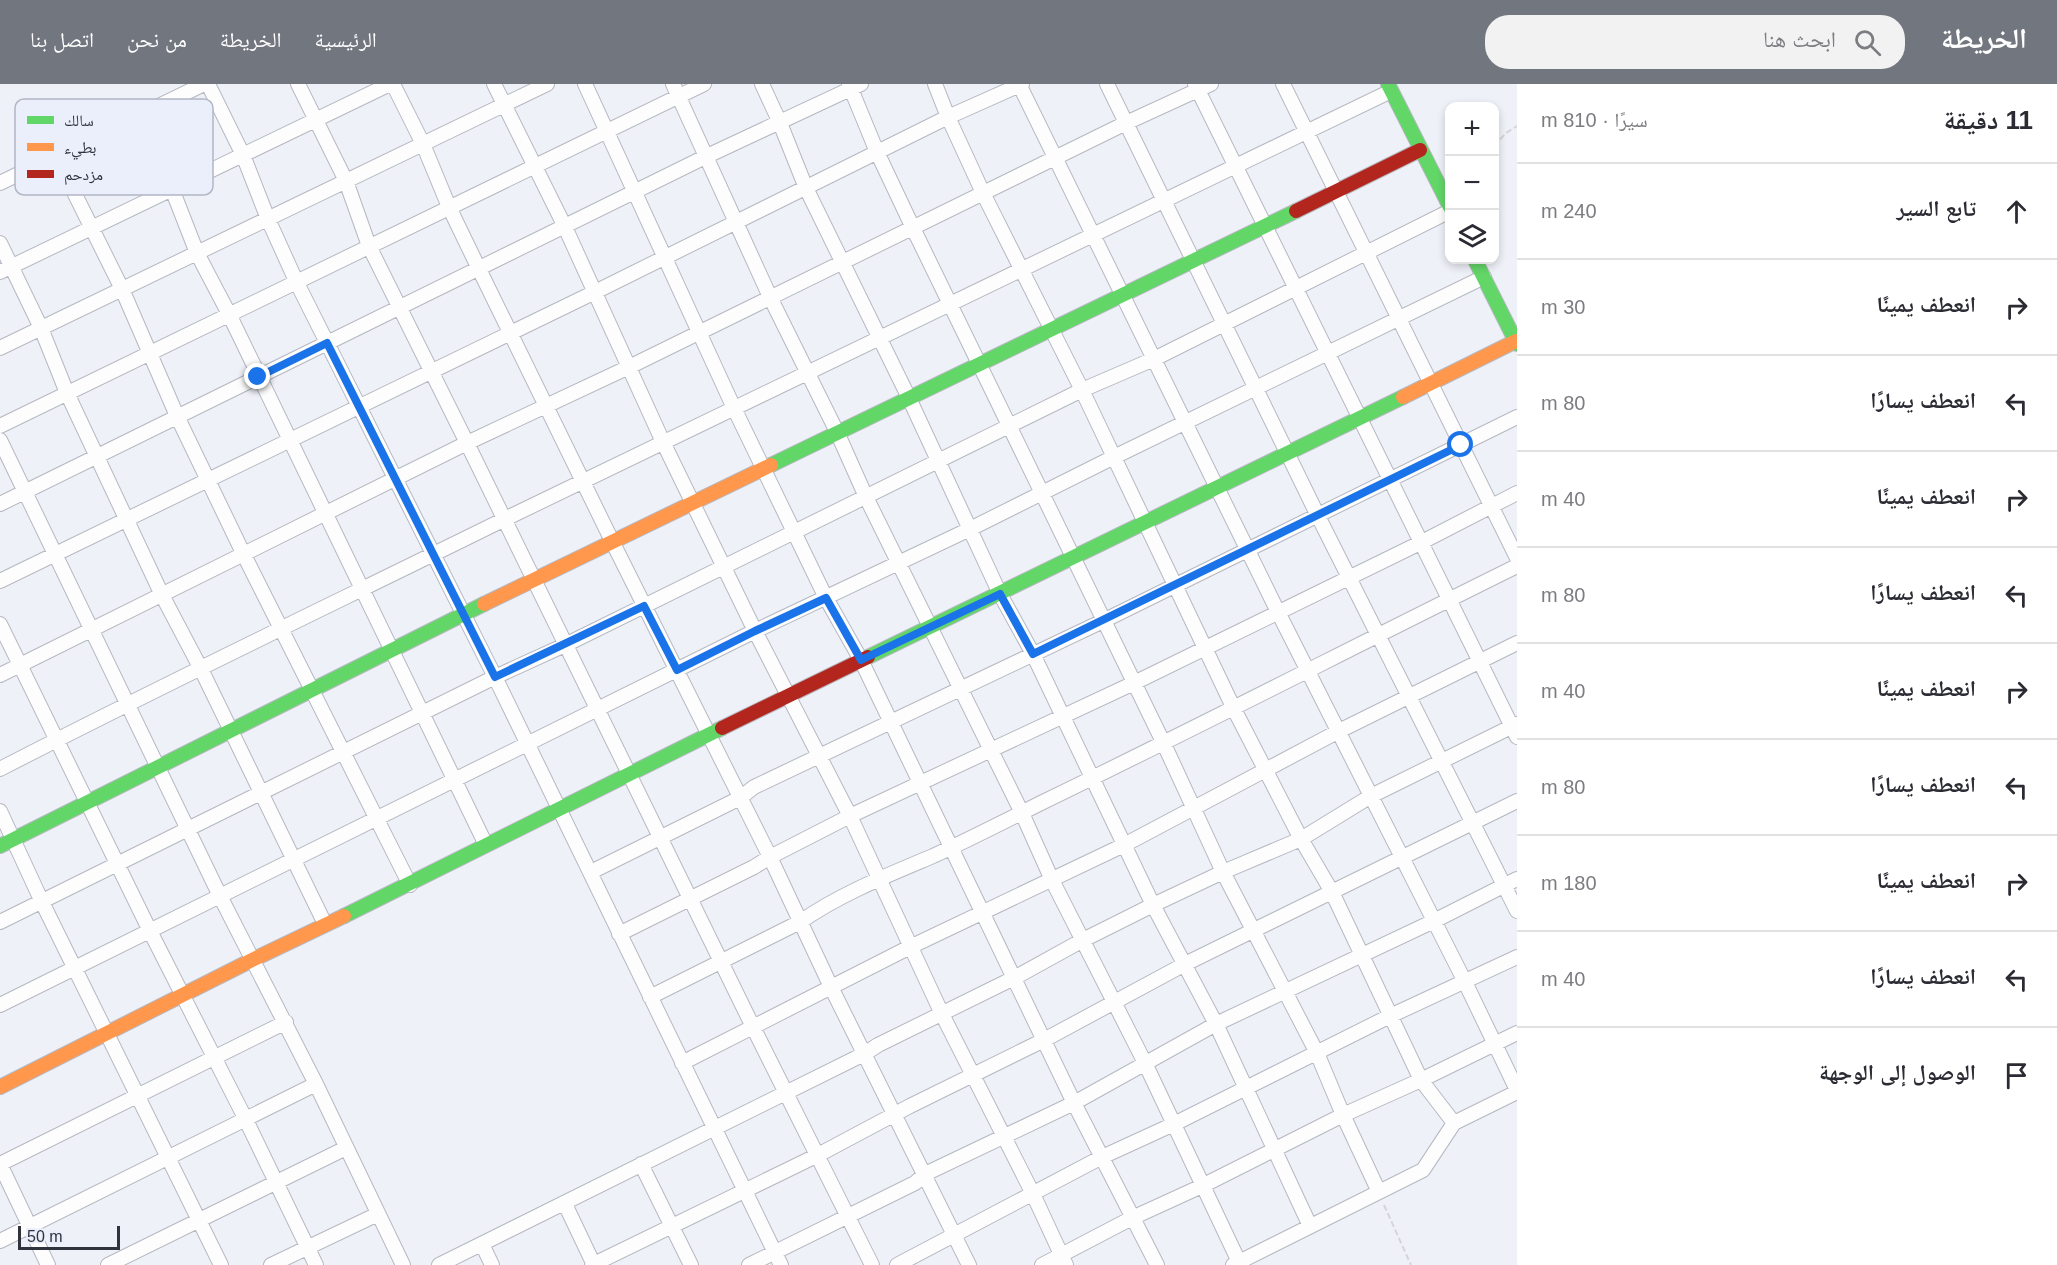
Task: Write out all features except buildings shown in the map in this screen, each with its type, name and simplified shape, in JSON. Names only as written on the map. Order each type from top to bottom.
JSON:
[{"type":"street","points":[[174,99],[206,84],[243,155],[296,281],[431,554],[495,677],[778,1259]]},
{"type":"street","points":[[298,84],[346,181],[369,246],[872,1265]]},
{"type":"street","points":[[213,169],[392,84],[423,144],[449,207],[582,481],[770,857],[831,987],[969,1265]]},
{"type":"street","points":[[494,84],[565,227],[663,442],[755,631],[850,816],[942,1014],[1064,1260]]},
{"type":"street","points":[[0,348],[547,84]]},
{"type":"street","points":[[585,84],[608,130],[698,333],[826,598],[892,722],[1074,1103],[1156,1265]]},
{"type":"street","points":[[0,426],[608,130],[676,90],[704,84]]},
{"type":"street","points":[[762,84],[806,188],[909,398],[1000,594],[1033,654],[1153,905],[1216,1024],[1310,1227]]},
{"type":"street","points":[[935,84],[983,193],[1082,390],[1234,709],[1300,839],[1332,892],[1421,1080],[1454,1123]]},
{"type":"street","points":[[0,581],[594,292],[735,221],[948,117],[1020,84],[1278,612],[1465,982],[1517,1091],[1454,1123],[1423,1170],[1236,1263],[1145,1063],[1052,880],[1022,813],[770,297],[735,221],[705,157],[676,90]]},
{"type":"street","points":[[1107,84],[1223,324],[1441,761],[1472,822],[1511,883],[1517,911]]},
{"type":"street","points":[[0,675],[467,443],[629,367],[1055,159],[1196,87],[1212,84]]},
{"type":"street","points":[[1283,84],[1517,558]]},
{"type":"street","points":[[0,504],[97,454],[854,86],[877,152],[913,228],[1011,426],[1072,559],[1164,744],[1192,810],[1317,1053],[1379,1192]]},
{"type":"street","points":[[439,1265],[864,1054],[1153,905],[1300,839],[1371,796],[1441,761],[1515,729],[1389,482],[1196,87]]},
{"type":"street","points":[[0,769],[282,627],[1091,232],[1306,131],[1389,87],[1445,201]]},
{"type":"street","points":[[6,843],[462,615],[694,504],[837,432],[1124,296],[1420,150]]},
{"type":"street","points":[[0,183],[15,176]]},
{"type":"street","points":[[75,195],[122,289],[177,416],[244,555],[314,690],[410,885]]},
{"type":"street","points":[[6,270],[160,195]]},
{"type":"street","points":[[174,195],[197,253],[229,314],[486,845]]},
{"type":"street","points":[[0,922],[1082,390],[1154,359],[1447,210]]},
{"type":"street","points":[[0,243],[6,270],[42,328],[67,393],[162,595],[201,669],[325,924]]},
{"type":"street","points":[[0,1087],[788,695],[1516,342],[1477,264]]},
{"type":"street","points":[[0,1005],[755,631],[970,529],[1484,277]]},
{"type":"street","points":[[591,872],[740,798],[754,787],[961,690],[1389,482],[1517,417]]},
{"type":"street","points":[[0,440],[220,896],[316,1084],[403,1265]]},
{"type":"street","points":[[620,934],[850,816],[1134,683],[1517,494]]},
{"type":"street","points":[[650,997],[800,922],[815,911],[1164,744],[1517,566]]},
{"type":"street","points":[[0,624],[316,1265]]},
{"type":"street","points":[[682,1063],[910,947],[1124,845],[1409,696],[1517,643]]},
{"type":"street","points":[[565,1204],[593,1265],[818,1155],[1044,1040],[1185,964],[1517,801]]},
{"type":"street","points":[[0,811],[6,843],[42,902],[221,1265]]},
{"type":"street","points":[[749,1265],[778,1259],[847,1218],[915,1183],[925,1174],[1074,1103],[1216,1024],[1511,883]]},
{"type":"street","points":[[897,1265],[1102,1157],[1174,1124],[1390,1016],[1517,957]]},
{"type":"street","points":[[48,1265],[0,1164],[285,1022]]},
{"type":"street","points":[[1042,1265],[1064,1260],[1131,1218],[1202,1186],[1343,1115],[1517,1033]]},
{"type":"street","points":[[0,1241],[316,1084]]},
{"type":"street","points":[[108,1265],[346,1148]]},
{"type":"street","points":[[641,1164],[691,1265]]},
{"type":"street","points":[[272,1265],[378,1214]]},
{"type":"street","points":[[482,1244],[492,1265]]},
{"type":"path","points":[[1499,141],[1517,126]]},
{"type":"path","points":[[1379,1192],[1411,1265]]},
{"type":"traffic: fast","points":[[1388,84],[1445,197]]},
{"type":"traffic: fast","points":[[771,465],[1296,211]]},
{"type":"traffic: fast","points":[[1477,264],[1517,344]]},
{"type":"traffic: fast","points":[[868,657],[1403,397]]},
{"type":"traffic: fast","points":[[0,846],[484,604]]},
{"type":"traffic: fast","points":[[344,916],[722,728]]},
{"type":"traffic: slow","points":[[1403,397],[1516,341]]},
{"type":"traffic: slow","points":[[484,604],[771,465]]},
{"type":"traffic: slow","points":[[0,1087],[344,916]]},
{"type":"traffic: jam","points":[[1296,211],[1420,150]]},
{"type":"traffic: jam","points":[[722,728],[868,657]]},
{"type":"route","points":[[258,377],[327,343],[431,554],[495,677],[644,606],[677,670],[826,598],[861,660],[1000,594],[1033,654],[1461,445]]}]
